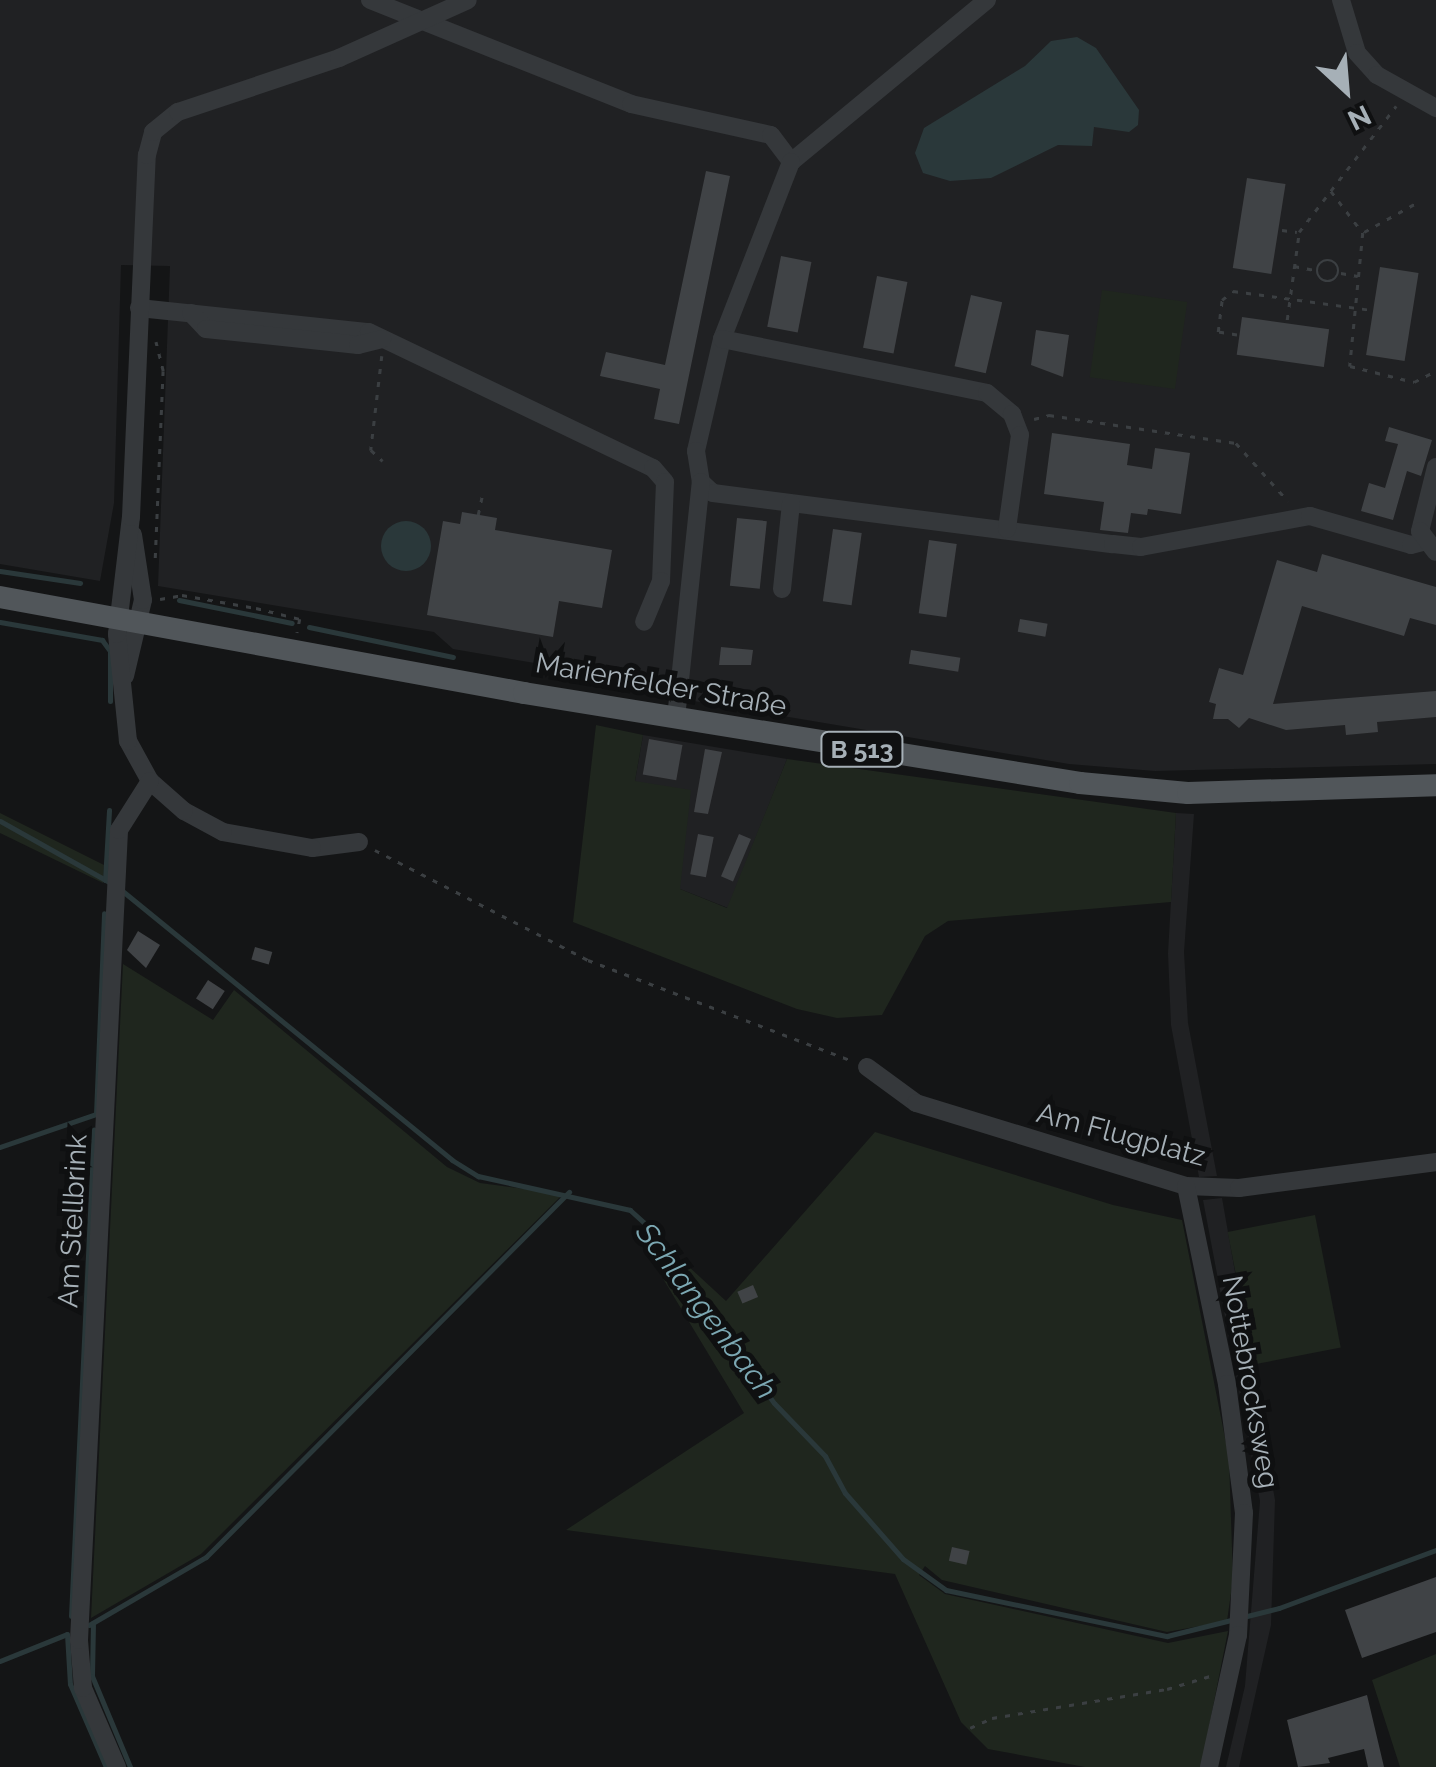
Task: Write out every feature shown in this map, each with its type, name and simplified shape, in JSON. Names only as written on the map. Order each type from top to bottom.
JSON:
[{"type":"main road","name":"Marienfelder Straße","points":[[0,596],[946,764],[1170,791],[1436,784]]},
{"type":"street","points":[[370,0],[631,104],[771,135],[791,162]]},
{"type":"street","points":[[358,842],[312,848],[223,832],[184,811],[150,781],[128,741],[123,686],[144,308],[142,265],[153,132],[178,112],[425,21],[468,0]]},
{"type":"street","points":[[676,718],[700,482],[696,451],[722,339],[791,162],[988,0]]},
{"type":"street","points":[[1340,0],[1357,53],[1377,75],[1436,108]]},
{"type":"street","points":[[144,308],[382,347],[653,468],[665,482],[661,581],[644,622]]},
{"type":"street","points":[[722,339],[987,394],[1016,426],[1006,530]]},
{"type":"street","points":[[1430,547],[1420,531],[1436,467]]},
{"type":"street","points":[[700,482],[712,493],[1141,546],[1288,516],[1310,516],[1412,546],[1430,547]]},
{"type":"street","points":[[782,589],[791,503]]},
{"type":"street","name":"Am Stellbrink","points":[[117,1767],[84,1688],[79,1640],[119,830],[150,781]]},
{"type":"street","name":"Am Flugplatz","points":[[868,1067],[916,1104],[1186,1186],[1239,1188],[1436,1162]]},
{"type":"street","name":"Nottebrocksweg","points":[[1186,1186],[1240,1456],[1238,1635],[1209,1767]]},
{"type":"path","points":[[1287,320],[1298,232],[1406,93]]},
{"type":"path","points":[[1331,190],[1362,233],[1350,366],[1414,382],[1436,370]]},
{"type":"path","points":[[1362,233],[1418,202]]},
{"type":"path","points":[[1282,230],[1298,232]]},
{"type":"path","points":[[1316,270],[1332,261],[1339,273]]},
{"type":"path","points":[[1294,266],[1316,270],[1329,283],[1339,273]]},
{"type":"path","points":[[1339,273],[1360,276]]},
{"type":"path","points":[[1237,335],[1218,332],[1226,294],[1371,310]]},
{"type":"path","points":[[144,308],[163,371],[156,556],[149,573]]},
{"type":"path","points":[[382,347],[371,450],[383,461]]},
{"type":"path","points":[[1016,426],[1049,414],[1236,443],[1289,502],[1288,516]]},
{"type":"path","points":[[478,515],[482,496]]},
{"type":"path","points":[[152,589],[162,605]]},
{"type":"path","points":[[158,599],[182,595],[300,619],[294,649]]},
{"type":"path","points":[[358,842],[588,960],[868,1067]]},
{"type":"path","points":[[970,1728],[992,1718],[1231,1673]]},
{"type":"shaded area","points":[[0,0],[1436,0],[1436,764],[1155,771],[1069,764],[670,697],[670,686],[453,649],[434,632],[158,586],[170,266],[121,265],[114,503],[100,581],[0,564]]},
{"type":"shaded area","points":[[1077,37],[1096,48],[1139,110],[1138,125],[1129,132],[1094,127],[1092,146],[1058,145],[991,178],[950,181],[923,173],[915,153],[924,128],[1025,66],[1051,41]]},
{"type":"shaded area","points":[[1102,290],[1187,302],[1175,389],[1090,377]]},
{"type":"shaded area","points":[[406,521],[423,529],[431,546],[423,563],[406,571],[389,563],[381,546],[389,529]]},
{"type":"shaded area","points":[[596,725],[643,735],[635,781],[691,790],[680,889],[727,908],[787,759],[1176,813],[1171,902],[948,921],[925,936],[882,1015],[837,1018],[797,1009],[573,922]]},
{"type":"shaded area","points":[[643,735],[787,759],[728,908],[680,889],[635,781]]},
{"type":"shaded area","points":[[0,813],[104,865],[103,883],[0,833]]},
{"type":"shaded area","points":[[1176,813],[1194,814],[1184,952],[1188,1023],[1217,1176],[1199,1177],[1171,1025],[1168,953]]},
{"type":"shaded area","points":[[123,964],[213,1020],[234,990],[447,1167],[480,1183],[563,1194],[201,1554],[91,1618]]},
{"type":"shaded area","points":[[875,1132],[1113,1205],[1182,1220],[1229,1458],[1233,1579],[1227,1621],[1167,1632],[942,1580],[925,1566],[919,1575],[945,1594],[1168,1643],[1228,1631],[1201,1767],[1085,1767],[988,1749],[961,1722],[895,1574],[566,1530],[744,1413],[656,1267],[687,1265],[726,1301]]},
{"type":"shaded area","points":[[1222,1198],[1275,1500],[1271,1625],[1239,1767],[1226,1767],[1245,1686],[1260,1501],[1203,1200]]},
{"type":"shaded area","points":[[1315,1215],[1341,1348],[1253,1365],[1228,1232]]},
{"type":"shaded area","points":[[1436,1654],[1436,1767],[1400,1767],[1372,1680]]},
{"type":"building","points":[[706,171],[730,176],[679,424],[654,419],[660,389],[600,376],[606,352],[665,365]]},
{"type":"building","points":[[1247,178],[1286,184],[1271,274],[1233,268]]},
{"type":"building","points":[[781,256],[811,262],[798,333],[767,327]]},
{"type":"building","points":[[1380,267],[1419,273],[1405,361],[1366,355]]},
{"type":"building","points":[[877,276],[907,282],[894,354],[863,348]]},
{"type":"building","points":[[971,295],[1002,302],[986,373],[955,366]]},
{"type":"building","points":[[1242,317],[1329,329],[1324,367],[1237,355]]},
{"type":"building","points":[[1036,330],[1069,335],[1063,377],[1031,365]]},
{"type":"building","points":[[1389,427],[1432,440],[1421,476],[1407,471],[1393,520],[1361,511],[1369,483],[1385,488],[1398,444],[1385,441]]},
{"type":"building","points":[[1052,433],[1130,444],[1127,465],[1152,469],[1155,448],[1190,453],[1181,514],[1148,509],[1147,515],[1131,513],[1128,533],[1100,530],[1104,502],[1044,494]]},
{"type":"building","points":[[462,512],[497,518],[495,530],[612,550],[602,608],[559,601],[553,637],[427,615],[443,521],[460,524]]},
{"type":"building","points":[[737,518],[767,521],[760,589],[730,586]]},
{"type":"building","points":[[833,529],[862,533],[852,605],[823,601]]},
{"type":"building","points":[[929,540],[957,544],[946,617],[919,613]]},
{"type":"building","points":[[1322,554],[1436,587],[1436,625],[1410,618],[1404,636],[1302,606],[1273,704],[1436,691],[1436,717],[1377,722],[1378,732],[1346,735],[1345,725],[1286,730],[1249,718],[1239,728],[1228,719],[1213,719],[1216,704],[1209,702],[1219,668],[1243,675],[1277,560],[1317,572]]},
{"type":"building","points":[[1020,619],[1048,624],[1045,637],[1018,632]]},
{"type":"building","points":[[721,647],[753,650],[751,665],[719,665]]},
{"type":"building","points":[[911,650],[960,658],[958,672],[909,664]]},
{"type":"building","points":[[649,739],[682,745],[676,780],[643,774]]},
{"type":"building","points":[[705,749],[722,752],[708,814],[694,812]]},
{"type":"building","points":[[698,834],[714,837],[706,877],[690,874]]},
{"type":"building","points":[[739,834],[751,839],[733,881],[721,876]]},
{"type":"building","points":[[138,931],[160,945],[146,968],[127,950]]},
{"type":"building","points":[[255,947],[272,952],[269,964],[251,959]]},
{"type":"building","points":[[208,980],[225,991],[213,1009],[196,998]]},
{"type":"building","points":[[753,1285],[758,1297],[742,1304],[737,1292]]},
{"type":"building","points":[[952,1547],[970,1551],[966,1565],[949,1561]]},
{"type":"building","points":[[1436,1577],[1436,1632],[1362,1658],[1345,1610]]},
{"type":"building","points":[[1367,1695],[1384,1767],[1368,1767],[1364,1749],[1328,1758],[1330,1763],[1298,1767],[1287,1720]]},
{"type":"waterway","points":[[0,571],[80,583]]},
{"type":"waterway","points":[[179,600],[292,623]]},
{"type":"waterway","points":[[0,622],[102,640],[110,651],[110,701]]},
{"type":"waterway","points":[[309,627],[453,657]]},
{"type":"waterway","points":[[105,880],[109,810]]},
{"type":"waterway","name":"Schlangenbach","points":[[0,821],[111,883]]},
{"type":"waterway","name":"Schlangenbach","points":[[120,889],[452,1160],[478,1176],[630,1210],[650,1228],[774,1403],[825,1456],[845,1493],[903,1559],[946,1590],[1167,1636],[1279,1608],[1436,1550]]},
{"type":"waterway","points":[[0,1147],[96,1114],[104,913]]},
{"type":"waterway","points":[[71,1616],[94,1130]]},
{"type":"waterway","points":[[89,1625],[206,1557],[569,1192]]},
{"type":"waterway","points":[[93,1623],[92,1676],[130,1767]]},
{"type":"waterway","points":[[67,1634],[70,1684],[106,1767]]},
{"type":"waterway","points":[[0,1661],[67,1634]]}]
